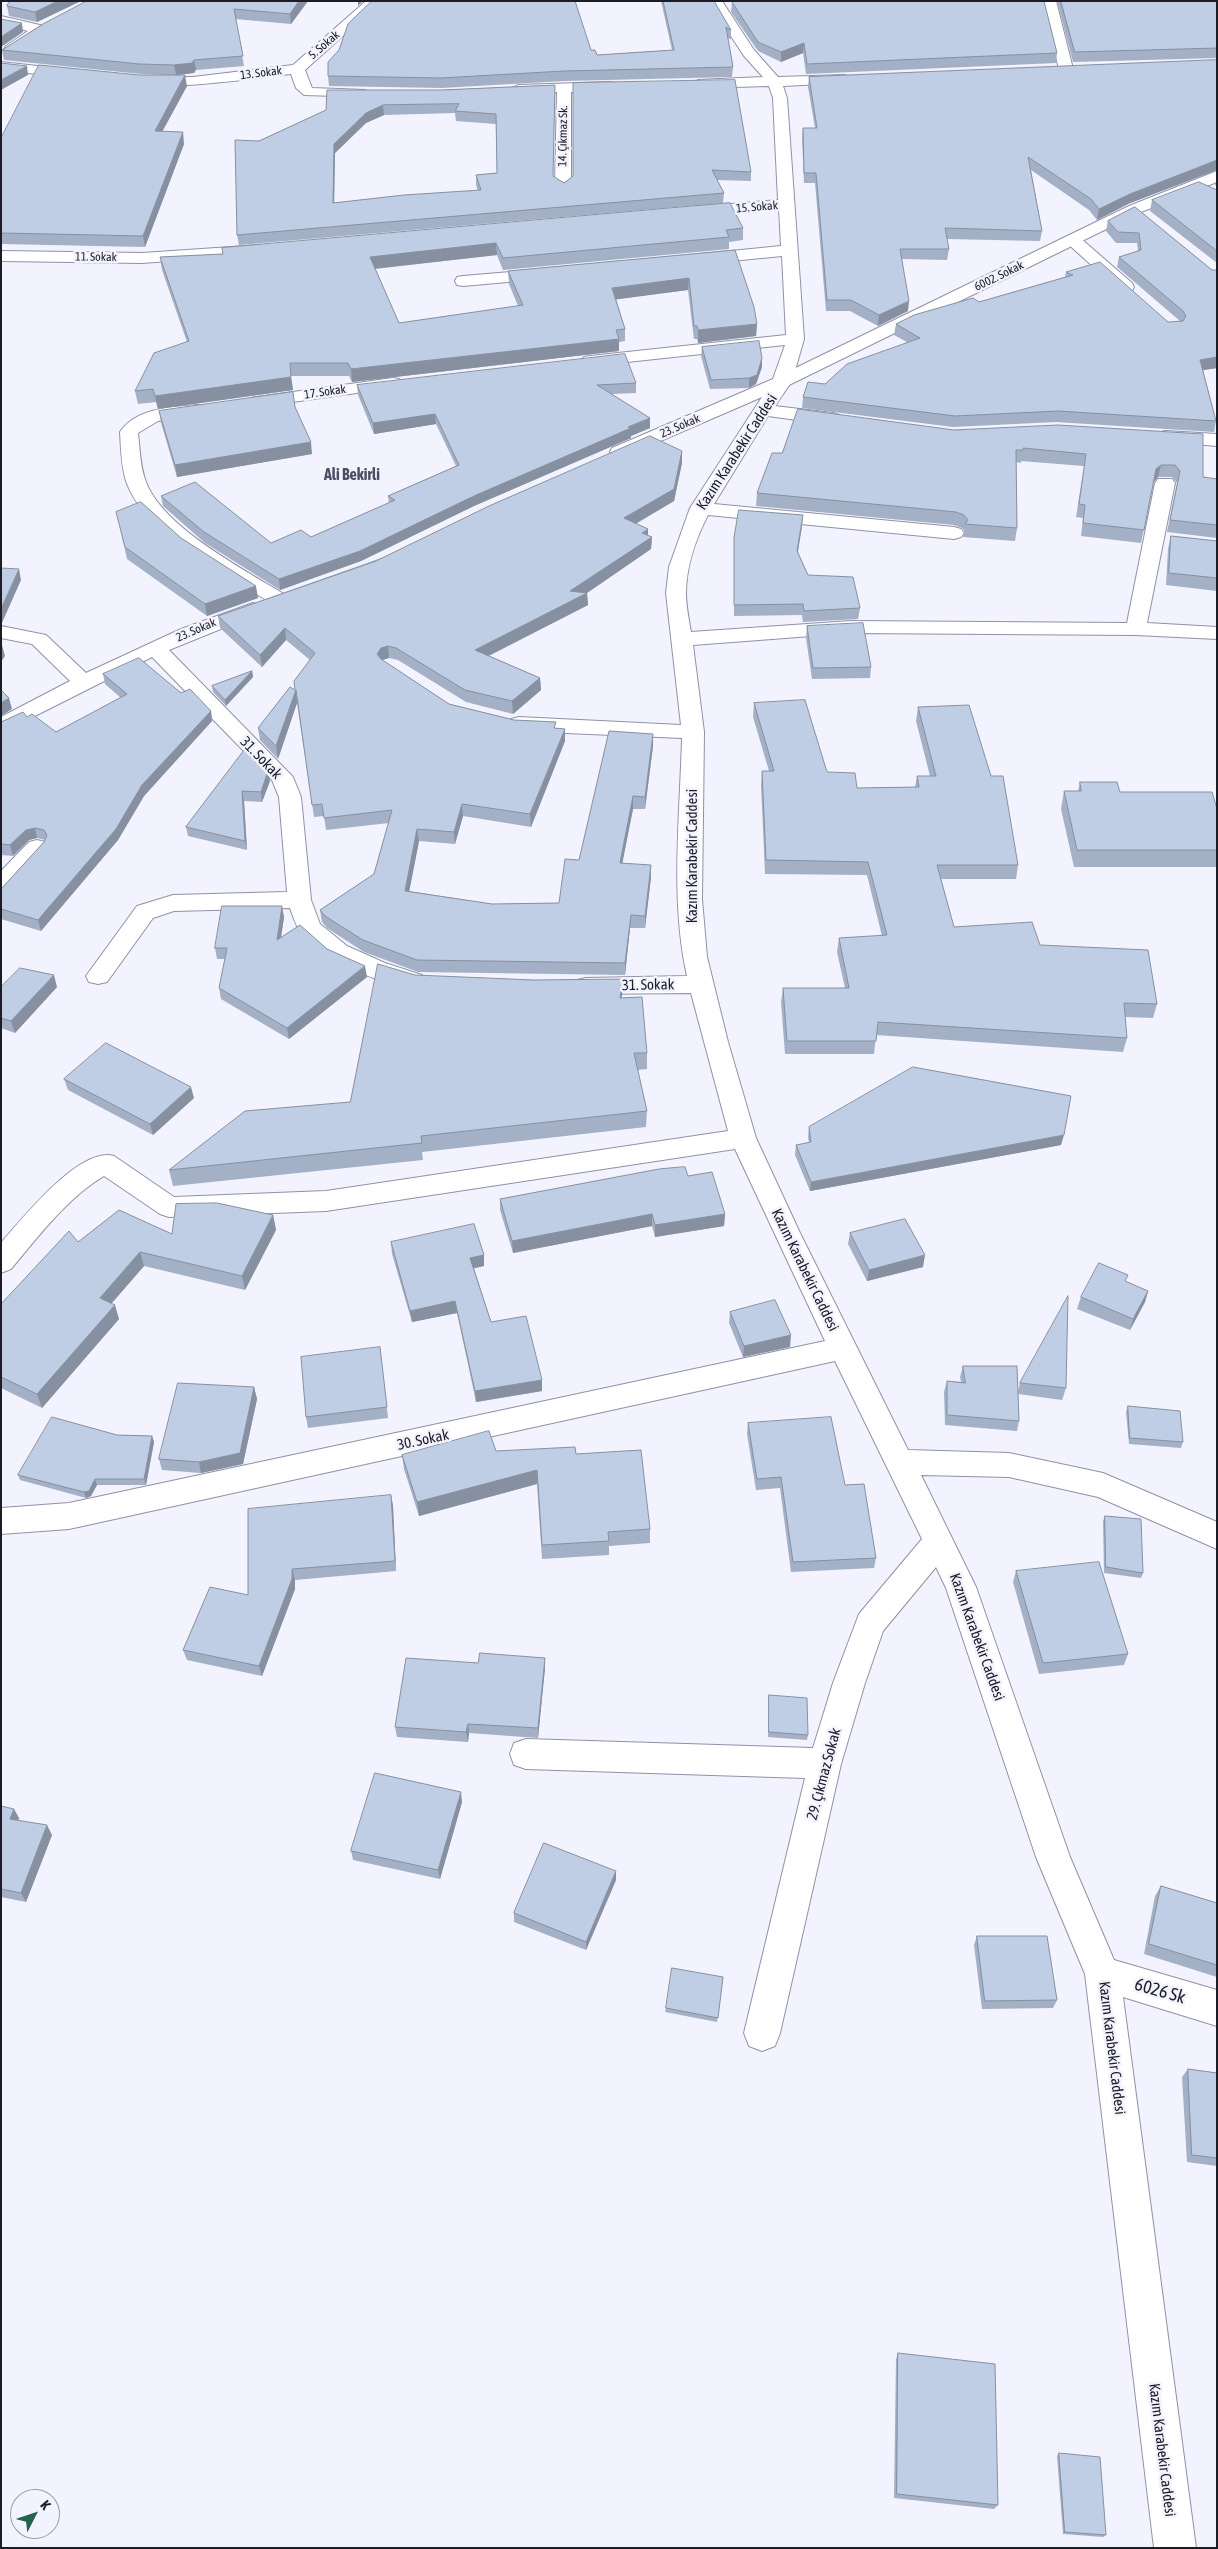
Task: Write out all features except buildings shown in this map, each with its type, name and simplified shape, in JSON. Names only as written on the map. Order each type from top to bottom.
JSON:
[{"type":"street","name":"5. Sokak","points":[[297,69],[375,1]]},
{"type":"street","points":[[1050,1],[1066,69]]},
{"type":"street","name":"Kazım Karabekir Caddesi","points":[[723,4],[749,53],[775,82],[780,98],[795,339],[792,356],[783,381],[700,508],[683,546],[677,573],[676,593],[692,732],[690,899],[700,984],[743,1138],[786,1234],[901,1462],[961,1587],[1054,1857],[1102,1974],[1175,2548]]},
{"type":"street","points":[[1,20],[39,30]]},
{"type":"street","points":[[1,56],[39,30],[56,21]]},
{"type":"street","points":[[1,66],[91,76]]},
{"type":"street","points":[[1047,70],[1085,68]]},
{"type":"street","name":"13. Sokak","points":[[133,80],[193,81],[297,69],[303,88],[309,92],[383,94]]},
{"type":"street","points":[[687,84],[863,78]]},
{"type":"street","points":[[508,90],[629,85]]},
{"type":"street","name":"14. Çıkmaz Sk.","points":[[563,186],[564,87]]},
{"type":"street","name":"6002. Sokak","points":[[783,381],[1135,209],[1217,176]]},
{"type":"street","points":[[1197,184],[1217,195]]},
{"type":"street","name":"15. Sokak","points":[[677,214],[786,204]]},
{"type":"street","points":[[1135,209],[1150,221]]},
{"type":"street","points":[[1073,240],[1137,296]]},
{"type":"street","name":"11. Sokak","points":[[1,256],[142,258],[280,249]]},
{"type":"street","points":[[683,260],[789,250]]},
{"type":"street","points":[[463,282],[560,272]]},
{"type":"street","points":[[570,364],[795,339]]},
{"type":"street","name":"23. Sokak","points":[[601,460],[783,381]]},
{"type":"street","name":"17. Sokak","points":[[244,404],[406,382]]},
{"type":"street","name":"23. Sokak","points":[[1,726],[124,661],[205,625],[289,597],[182,536],[160,517],[138,488],[132,465],[129,432],[136,424],[156,416],[214,408]]},
{"type":"street","points":[[763,410],[848,422]]},
{"type":"street","points":[[1149,436],[1217,440]]},
{"type":"street","points":[[1136,629],[1163,540],[1165,483]]},
{"type":"street","points":[[700,508],[954,533]]},
{"type":"street","points":[[682,639],[851,627],[1136,629],[1217,633]]},
{"type":"street","points":[[1,632],[39,639],[83,682]]},
{"type":"street","name":"31. Sokak","points":[[155,648],[282,777],[290,797],[299,900],[310,928],[338,952],[417,982],[437,983]]},
{"type":"street","points":[[499,720],[515,723],[692,732]]},
{"type":"street","points":[[1,886],[37,847]]},
{"type":"street","points":[[98,976],[145,912],[173,903],[299,900]]},
{"type":"street","name":"31. Sokak","points":[[564,987],[700,984]]},
{"type":"street","points":[[1,1262],[87,1171],[104,1163],[169,1207],[326,1201],[743,1138]]},
{"type":"street","name":"30. Sokak","points":[[1,1521],[69,1516],[844,1348]]},
{"type":"street","points":[[901,1462],[1010,1464],[1103,1486],[1217,1536]]},
{"type":"street","name":"29. Çıkmaz Sokak","points":[[762,2033],[825,1764],[849,1683],[870,1624],[939,1540]]},
{"type":"street","points":[[526,1754],[825,1764]]},
{"type":"street","name":"6026 Sk","points":[[1102,1974],[1217,2008]]},
{"type":"district","name":"Ali Bekirli","points":[[352,475]]}]
